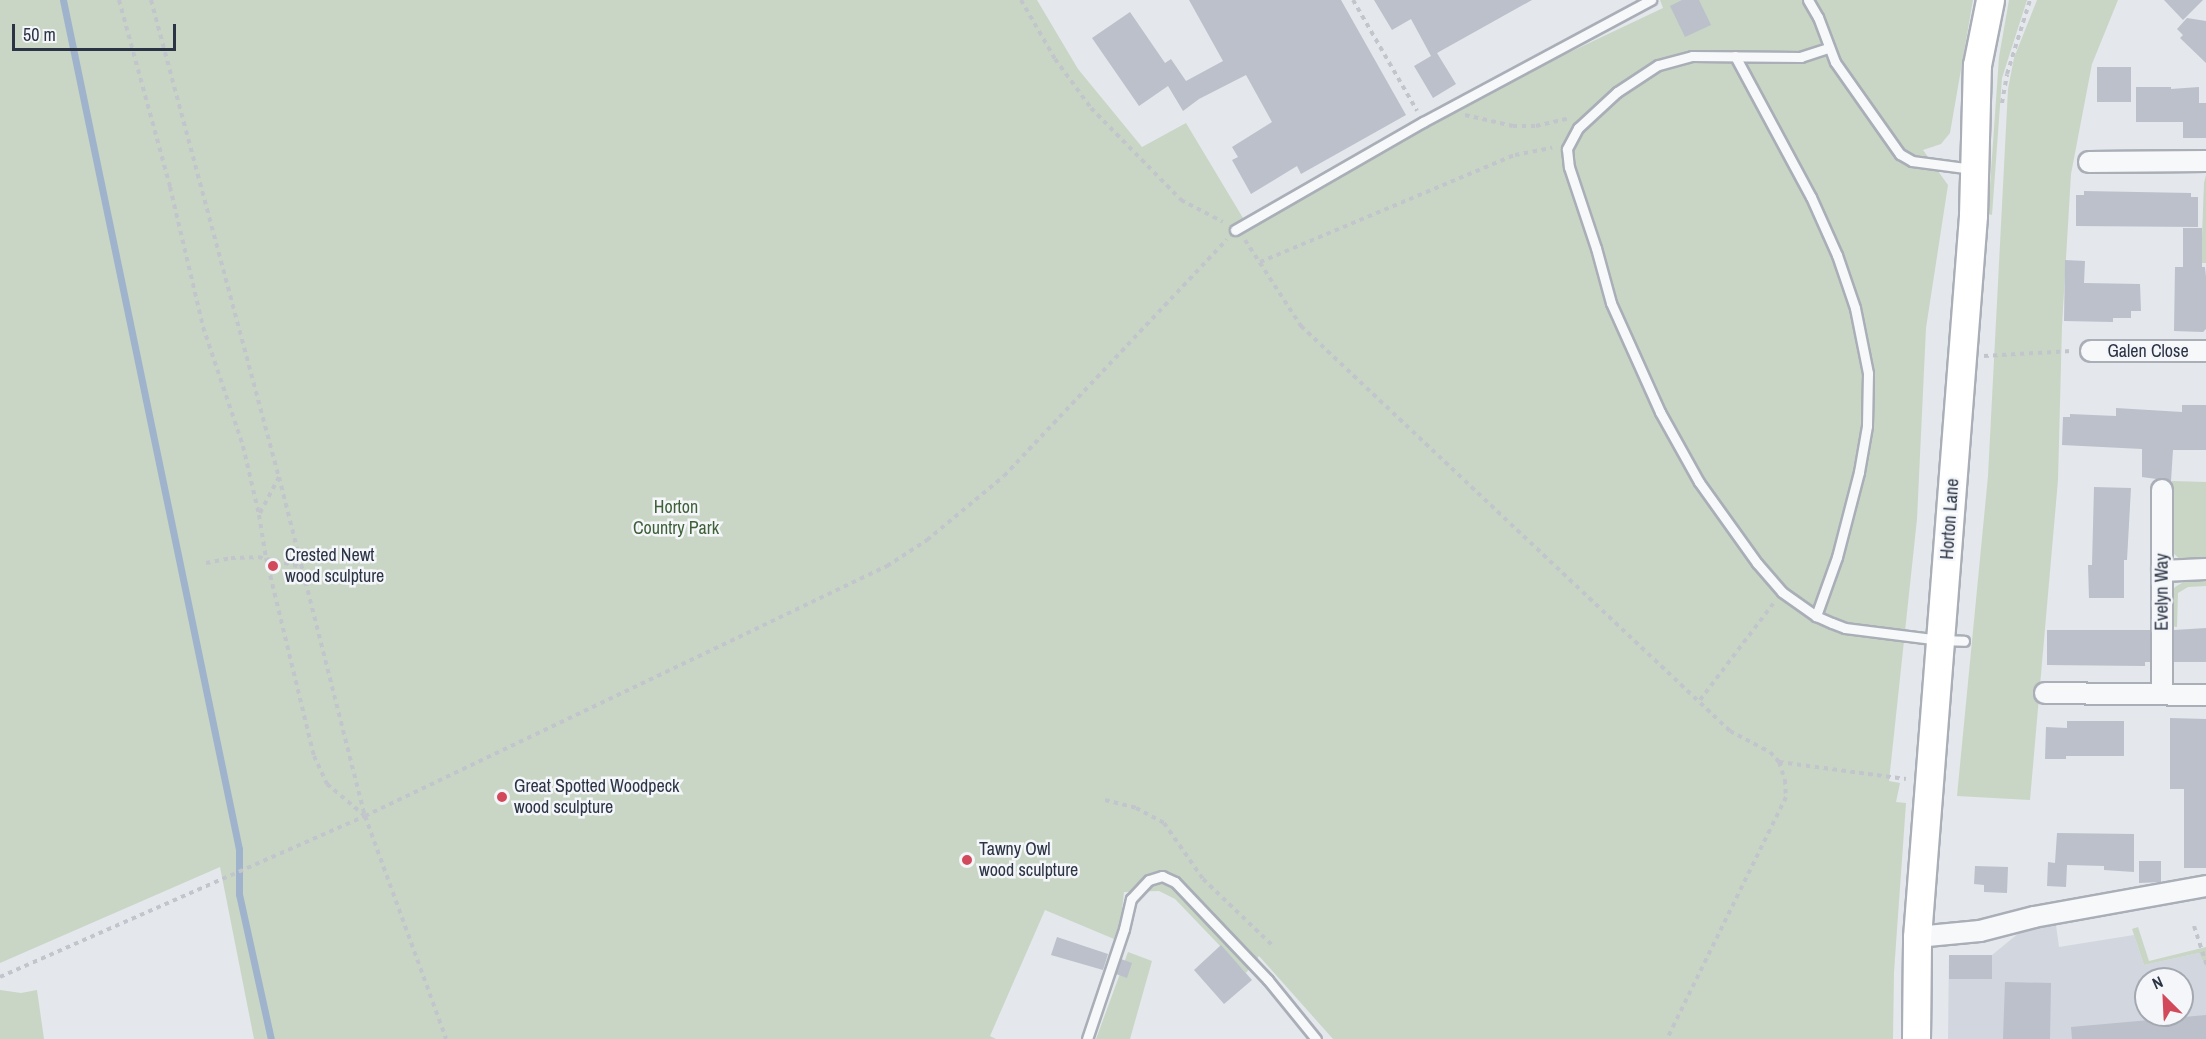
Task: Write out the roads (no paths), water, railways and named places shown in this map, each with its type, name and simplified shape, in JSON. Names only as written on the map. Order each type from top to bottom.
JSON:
[{"type":"street","name":"Horton Lane","points":[[1916,1039],[1917,937],[1952,640],[1973,215],[1977,65],[1990,0]]},
{"type":"street","points":[[2088,162],[2206,161]]},
{"type":"street","name":"Galen Close","points":[[2091,351],[2206,351]]},
{"type":"street","name":"Evelyn Way","points":[[2162,490],[2162,694]]},
{"type":"street","points":[[2162,571],[2206,569]]},
{"type":"street","points":[[2045,693],[2206,695]]},
{"type":"street","points":[[1917,937],[1980,931],[2034,918],[2206,886]]},
{"type":"lane","points":[[1235,230],[1423,122],[1640,3],[1651,0]]},
{"type":"lane","points":[[1808,0],[1818,17],[1835,63],[1900,154],[1912,161],[1974,169]]},
{"type":"lane","points":[[1828,48],[1801,57],[1692,56],[1658,65],[1626,85],[1578,128],[1567,149],[1569,167],[1596,248],[1611,303],[1660,412],[1699,482],[1746,549],[1782,592],[1816,615],[1845,628],[1952,640]]},
{"type":"lane","points":[[1735,56],[1811,197],[1837,255],[1855,308],[1868,373],[1868,426],[1859,472],[1837,556],[1816,615]]},
{"type":"lane","points":[[1087,1039],[1124,929],[1131,899],[1149,880],[1162,876],[1175,882],[1252,964],[1316,1039]]},
{"type":"waterway","points":[[63,0],[239,849],[239,894],[271,1039]]},
{"type":"place","name":"Crested Newt wood sculpture","points":[[273,566]]},
{"type":"place","name":"Great Spotted Woodpeck wood sculpture","points":[[502,797]]},
{"type":"place","name":"Tawny Owl wood sculpture","points":[[967,860]]},
{"type":"park label","name":"Horton Country Park","points":[[676,518]]}]
